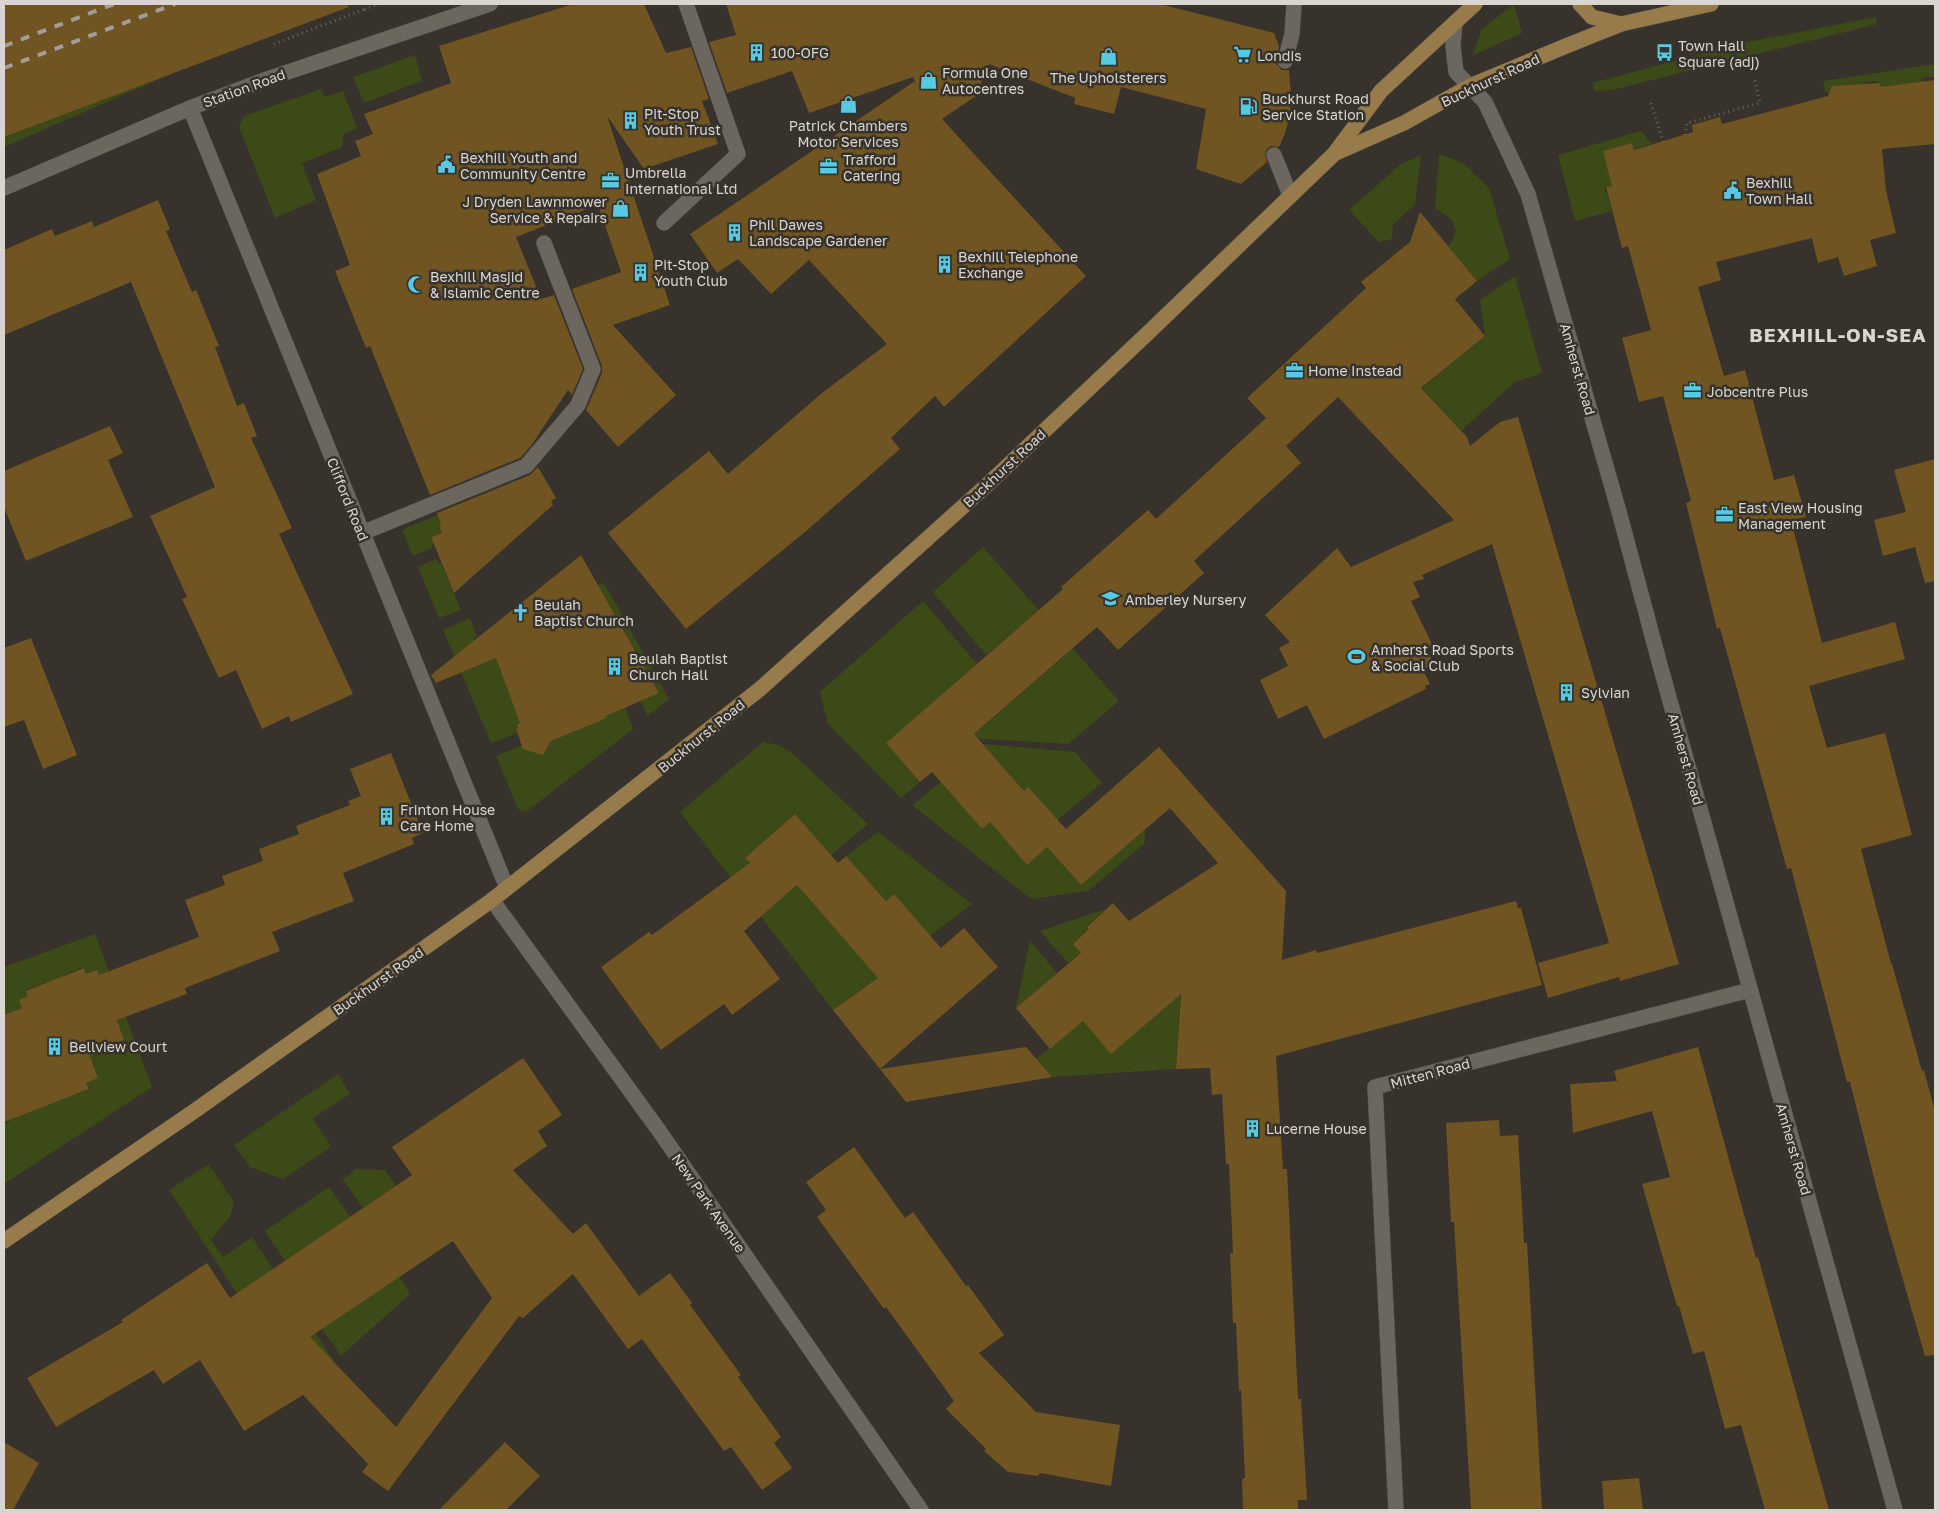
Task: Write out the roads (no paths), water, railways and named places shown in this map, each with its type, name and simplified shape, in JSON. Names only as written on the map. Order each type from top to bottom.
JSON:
[{"type":"main road","name":"Buckhurst Road","points":[[4,1241],[193,1112],[492,900],[760,689],[987,485],[1149,332],[1334,154],[1380,91],[1475,4]]},
{"type":"main road","points":[[1580,4],[1592,17],[1621,24]]},
{"type":"main road","name":"Buckhurst Road","points":[[1334,154],[1404,123],[1470,86],[1621,24],[1711,4]]},
{"type":"street","name":"Station Road","points":[[4,188],[190,108],[267,79],[490,4]]},
{"type":"street","points":[[664,223],[738,154],[686,4]]},
{"type":"street","points":[[1285,61],[1292,34],[1294,4]]},
{"type":"street","name":"Amherst Road","points":[[1455,22],[1453,46],[1456,72],[1485,102],[1528,194],[1618,508],[1895,1510]]},
{"type":"street","name":"Clifford Road","points":[[190,108],[507,888]]},
{"type":"street","points":[[1274,155],[1290,195]]},
{"type":"street","points":[[362,533],[526,466],[578,404],[593,368],[544,242]]},
{"type":"street","name":"New Park Avenue","points":[[492,900],[665,1140],[921,1510]]},
{"type":"street","name":"Mitten Road","points":[[1396,1510],[1375,1088],[1750,990]]},
{"type":"railway","points":[[4,46],[114,4]]},
{"type":"railway","points":[[4,68],[175,4]]},
{"type":"place","name":"100-OFG","points":[[757,52]]},
{"type":"place","name":"Town Hall Square (adj)","points":[[1664,53]]},
{"type":"place","name":"Londis","points":[[1243,55]]},
{"type":"place","name":"The Upholsterers","points":[[1108,57]]},
{"type":"place","name":"Formula One Autocentres","points":[[928,80]]},
{"type":"place","name":"Patrick Chambers Motor Services","points":[[848,105]]},
{"type":"place","name":"Buckhurst Road Service Station","points":[[1248,106]]},
{"type":"place","name":"Pit-Stop Youth Trust","points":[[630,121]]},
{"type":"place","name":"Bexhill Youth and Community Centre","points":[[446,165]]},
{"type":"place","name":"Trafford Catering","points":[[829,167]]},
{"type":"place","name":"Umbrella International Ltd","points":[[611,180]]},
{"type":"place","name":"Bexhill Town Hall","points":[[1732,190]]},
{"type":"place","name":"J Dryden Lawnmower Service & Repairs","points":[[621,209]]},
{"type":"place","name":"Phil Dawes Landscape Gardener","points":[[735,232]]},
{"type":"place","name":"Bexhill Telephone Exchange","points":[[944,264]]},
{"type":"place","name":"Pit-Stop Youth Club","points":[[640,272]]},
{"type":"place","name":"Bexhill Masjid & Islamic Centre","points":[[416,284]]},
{"type":"place","name":"Home Instead","points":[[1294,370]]},
{"type":"place","name":"Jobcentre Plus","points":[[1693,391]]},
{"type":"place","name":"East View Housing Management","points":[[1724,515]]},
{"type":"place","name":"Amberley Nursery","points":[[1111,599]]},
{"type":"place","name":"Beulah Baptist Church","points":[[520,612]]},
{"type":"place","name":"Amherst Road Sports & Social Club","points":[[1357,657]]},
{"type":"place","name":"Beulah Baptist Church Hall","points":[[615,666]]},
{"type":"place","name":"Sylvian","points":[[1567,692]]},
{"type":"place","name":"Frinton House Care Home","points":[[386,817]]},
{"type":"place","name":"Bellview Court","points":[[55,1046]]},
{"type":"place","name":"Lucerne House","points":[[1252,1128]]},
{"type":"district","name":"BEXHILL-ON-SEA","points":[[1838,334]]}]
